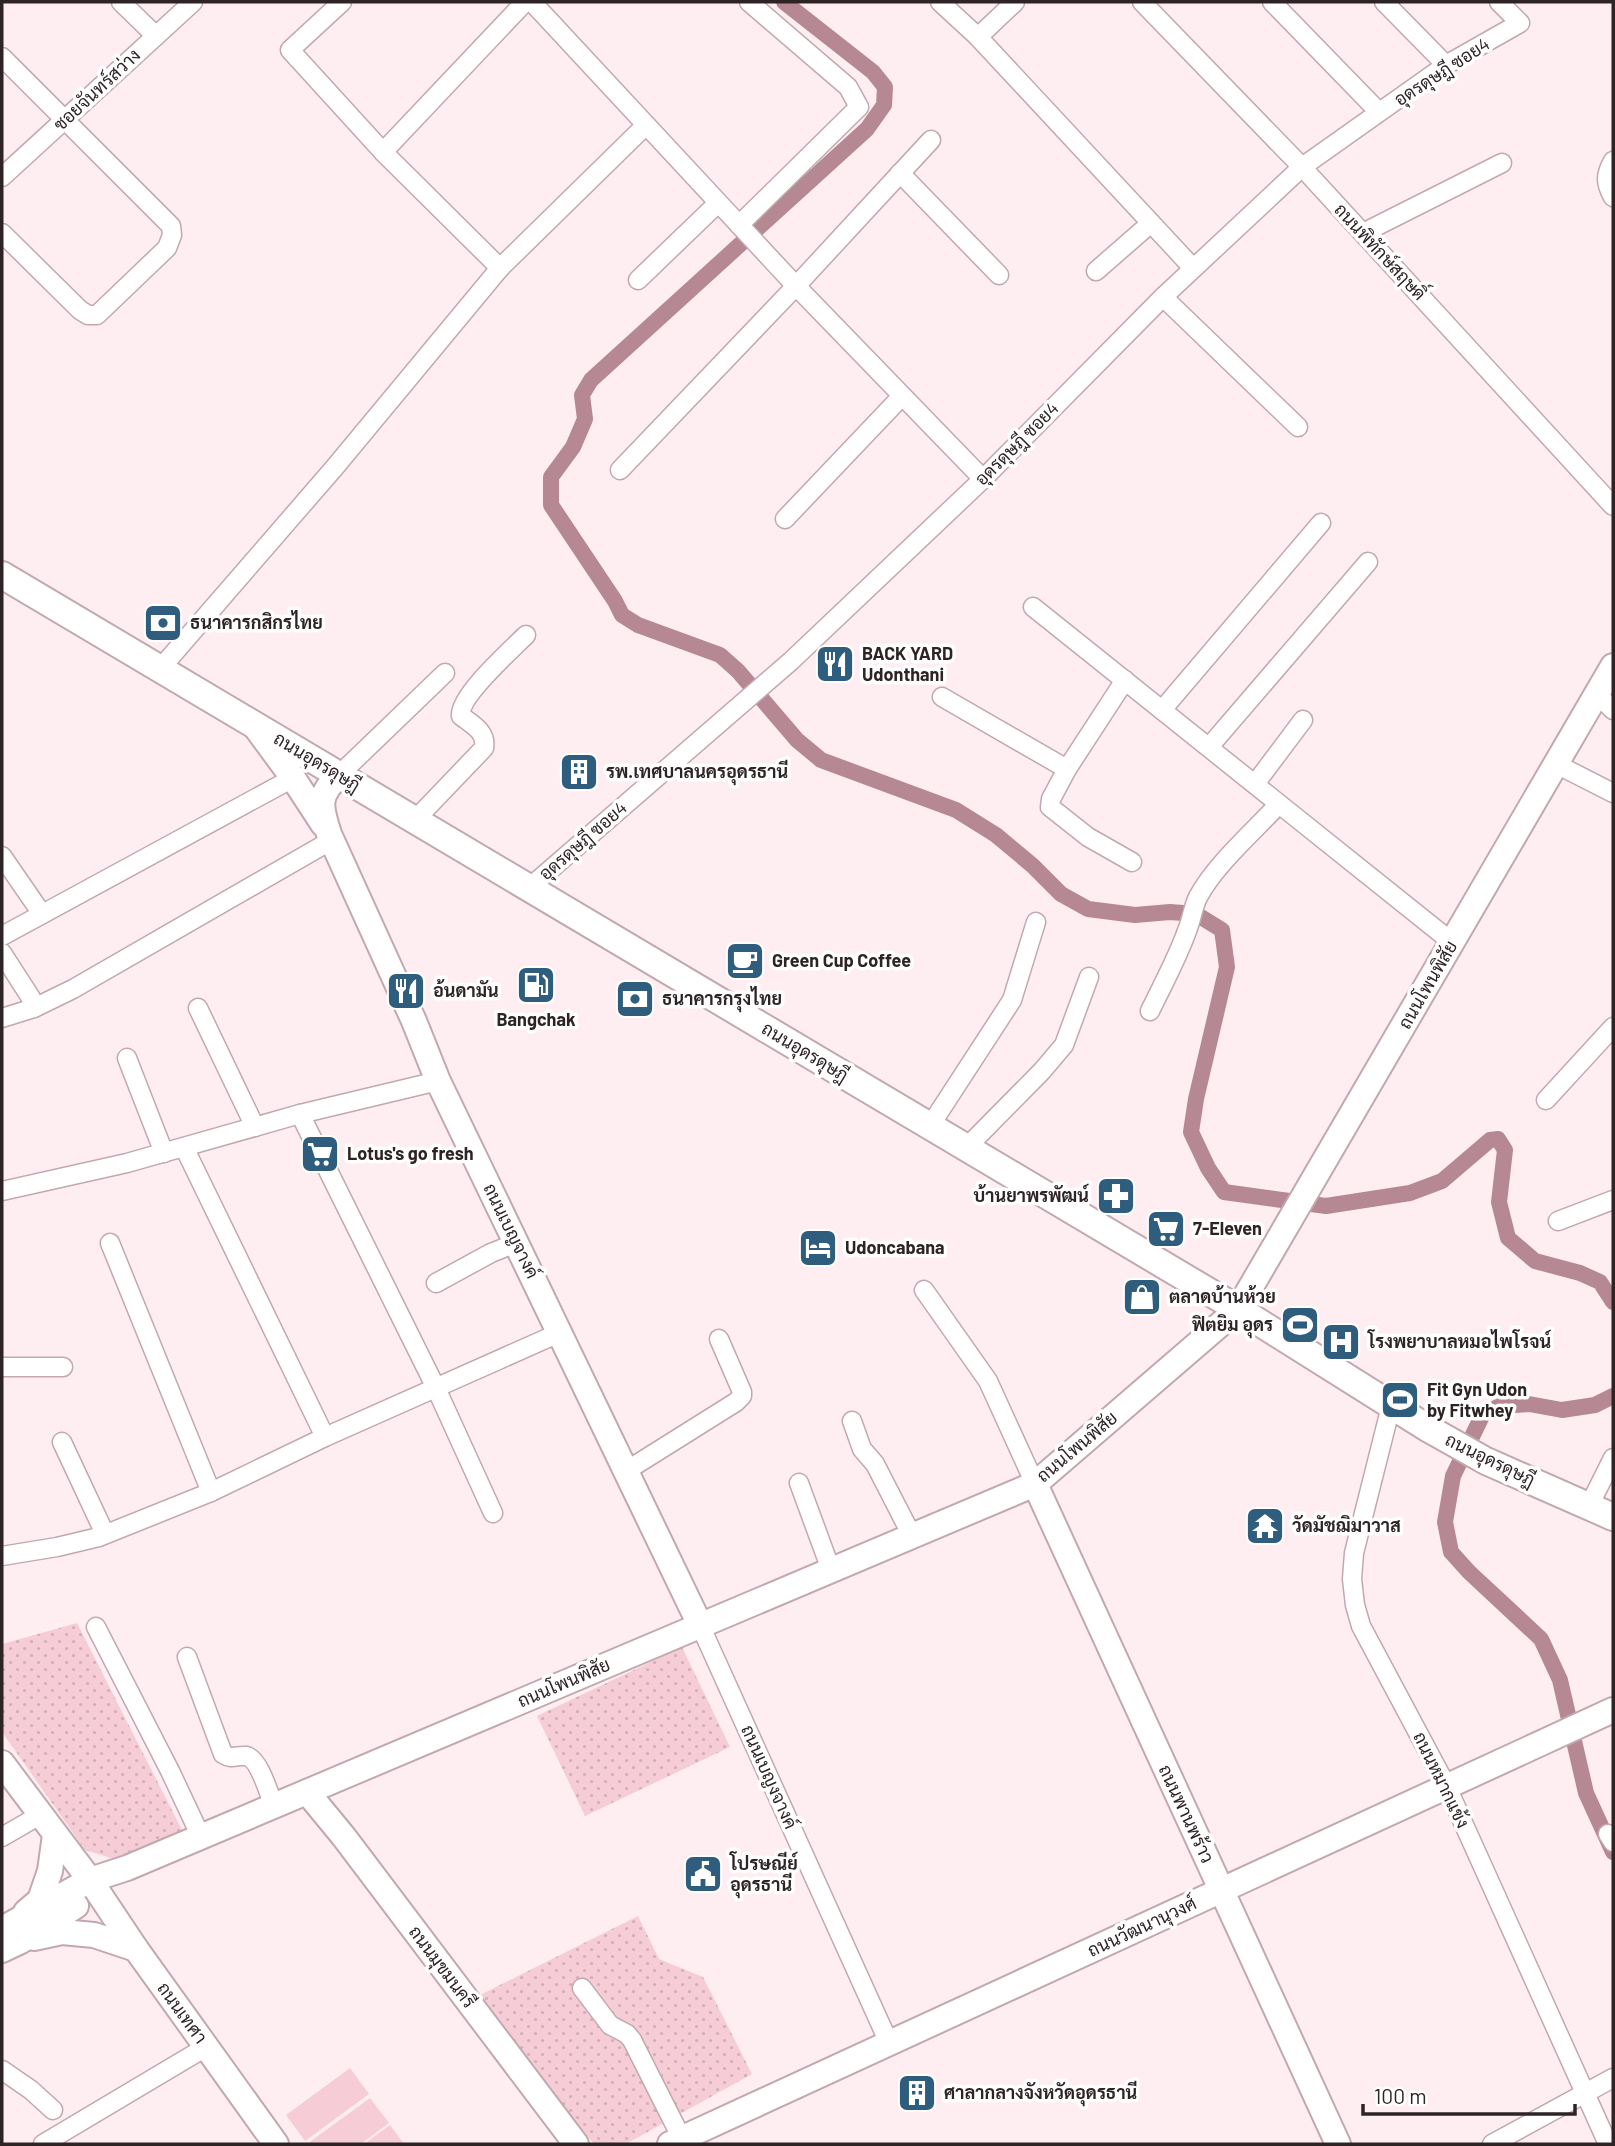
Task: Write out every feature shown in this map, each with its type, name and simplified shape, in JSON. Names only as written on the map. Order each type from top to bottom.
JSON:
[{"type":"main road","name":"ถนนอุดรดุษฎี","points":[[2,575],[1238,1309],[1429,1429],[1486,1461],[1613,1517]]},
{"type":"street","points":[[121,2],[156,36]]},
{"type":"street","name":"ซอยจันทร์สว่าง","points":[[2,177],[193,2]]},
{"type":"street","points":[[342,2],[290,50],[383,152],[500,268]]},
{"type":"street","points":[[383,152],[525,2]]},
{"type":"street","points":[[532,2],[796,286],[983,479]]},
{"type":"street","points":[[746,233],[859,107],[848,87],[749,2]]},
{"type":"street","points":[[940,2],[978,37],[1193,268]]},
{"type":"street","points":[[978,37],[1015,2]]},
{"type":"street","name":"ถนนพิทักษ์สฤษดิ์","points":[[1142,2],[1302,167],[1613,506]]},
{"type":"street","points":[[1272,2],[1379,112]]},
{"type":"street","points":[[1384,2],[1446,65]]},
{"type":"street","name":"อุดรดุษฎี ซอย4","points":[[529,888],[765,683],[983,479],[1163,297],[1302,167],[1446,65],[1520,23],[1499,2]]},
{"type":"street","points":[[2,57],[171,226],[173,235],[167,248],[97,315],[88,315],[2,233]]},
{"type":"street","points":[[160,669],[335,467],[500,268],[646,125]]},
{"type":"street","points":[[621,470],[931,140]]},
{"type":"street","points":[[1609,191],[1608,170],[1613,161]]},
{"type":"street","points":[[1363,233],[1502,163]]},
{"type":"street","points":[[900,173],[999,275]]},
{"type":"street","points":[[638,280],[718,203]]},
{"type":"street","points":[[1096,271],[1151,223]]},
{"type":"street","points":[[1163,297],[1298,427]]},
{"type":"street","points":[[785,519],[902,396]]},
{"type":"street","points":[[1162,710],[1321,523]]},
{"type":"street","points":[[1209,747],[1368,562]]},
{"type":"street","points":[[1033,607],[1453,943]]},
{"type":"street","points":[[415,820],[484,748],[484,734],[461,716],[461,707],[526,635]]},
{"type":"street","name":"ถนนโพนพิสัย","points":[[10,1936],[127,1868],[1035,1484],[1238,1309],[1556,764],[1605,702],[1613,666]]},
{"type":"street","points":[[339,775],[445,673]]},
{"type":"street","points":[[1125,680],[1067,769],[1051,799],[1050,807],[1088,837],[1132,862]]},
{"type":"street","points":[[942,697],[1067,769]]},
{"type":"street","points":[[1255,784],[1303,720]]},
{"type":"street","name":"ถนนเบญจางค์","points":[[253,724],[293,778],[331,837]]},
{"type":"street","points":[[1556,764],[1613,793]]},
{"type":"street","name":"ถนนเบญจางค์","points":[[339,775],[327,786],[323,796],[322,814],[331,837],[414,1021],[438,1081],[700,1625]]},
{"type":"street","points":[[2,936],[293,778]]},
{"type":"street","points":[[1150,1011],[1202,890],[1279,804]]},
{"type":"street","points":[[2,1018],[34,1008],[73,989],[331,837]]},
{"type":"street","points":[[2,856],[41,914]]},
{"type":"street","points":[[930,1126],[1012,1000],[1036,922]]},
{"type":"street","points":[[2,953],[32,998],[34,1008]]},
{"type":"street","points":[[966,1148],[1064,1045],[1089,977]]},
{"type":"street","points":[[198,1008],[255,1127]]},
{"type":"street","points":[[1546,1100],[1613,1027]]},
{"type":"street","points":[[127,1058],[164,1153]]},
{"type":"street","points":[[2,1191],[127,1163],[300,1114],[438,1081]]},
{"type":"street","points":[[300,1114],[436,1388],[493,1513]]},
{"type":"street","points":[[184,1147],[325,1437]]},
{"type":"street","points":[[1558,1222],[1613,1200]]},
{"type":"street","points":[[110,1243],[211,1492]]},
{"type":"street","points":[[436,1283],[491,1253],[516,1243]]},
{"type":"street","points":[[924,1290],[988,1381],[1035,1484]]},
{"type":"street","points":[[2,1556],[57,1547],[105,1534],[211,1492],[325,1437],[559,1333]]},
{"type":"street","points":[[626,1471],[736,1402],[741,1396],[742,1392],[719,1339]]},
{"type":"street","points":[[2,1367],[63,1367]]},
{"type":"street","name":"ถนนหมากแข้ง","points":[[1391,1406],[1354,1553],[1352,1579],[1361,1626],[1447,1787],[1608,2144]]},
{"type":"street","points":[[852,1421],[862,1449],[876,1464],[912,1536]]},
{"type":"street","points":[[62,1442],[105,1534]]},
{"type":"street","points":[[1589,1506],[1613,1458]]},
{"type":"street","points":[[799,1483],[831,1570]]},
{"type":"street","name":"ถนนพานพร้าว","points":[[1035,1484],[1338,2144]]},
{"type":"street","name":"ถนนเบญงจางค์","points":[[700,1625],[889,2043]]},
{"type":"street","points":[[96,1627],[201,1837]]},
{"type":"street","points":[[187,1657],[223,1755],[229,1758],[247,1756],[255,1761],[274,1806]]},
{"type":"street","name":"ถนนวัฒนานุวงศ์","points":[[676,2142],[1613,1710]]},
{"type":"street","name":"ถนนเทศา","points":[[2,1763],[94,1886],[276,2144]]},
{"type":"street","name":"ถนนมุขมนครี","points":[[307,1792],[576,2144]]},
{"type":"street","points":[[2,1837],[40,1815]]},
{"type":"street","points":[[10,1936],[40,1900],[50,1871],[55,1835]]},
{"type":"street","points":[[10,1936],[62,1932],[94,1935],[136,1949]]},
{"type":"street","points":[[582,1988],[610,2025],[627,2034],[632,2040],[676,2142]]},
{"type":"street","points":[[54,2141],[206,2047]]},
{"type":"street","points":[[2,2070],[31,2090],[53,2110]]},
{"type":"street","points":[[1492,2144],[1613,2078]]},
{"type":"shaded area","points":[[77,1623],[183,1832],[114,1859],[85,1850],[2,1732],[2,1644]]},
{"type":"shaded area","points":[[682,1647],[730,1747],[585,1816],[537,1716]]},
{"type":"shaded area","points":[[638,1916],[659,1959],[703,1977],[752,2074],[626,2144],[593,2143],[478,1996]]},
{"type":"shaded area","points":[[350,2068],[369,2094],[305,2141],[286,2115]]},
{"type":"shaded area","points":[[370,2098],[389,2123],[361,2144],[307,2144]]},
{"type":"shaded area","points":[[390,2125],[404,2144],[364,2144]]},
{"type":"waterway","points":[[784,2],[873,72],[885,87],[884,105],[867,129],[591,380],[582,395],[585,419],[573,447],[551,477],[551,505],[622,615],[638,625],[720,655],[738,671],[797,740],[821,760],[956,810],[996,835],[1061,894],[1088,909],[1135,915],[1170,912],[1196,914],[1222,930],[1227,967],[1196,1099],[1191,1132],[1208,1168],[1224,1192],[1326,1206],[1410,1193],[1442,1181],[1490,1140],[1498,1139],[1505,1150],[1499,1202],[1508,1238],[1535,1261],[1580,1273],[1600,1282],[1613,1302]]},
{"type":"waterway","points":[[1613,1396],[1595,1405],[1562,1410],[1529,1404],[1500,1406],[1483,1414],[1453,1476],[1445,1522],[1451,1552],[1541,1639],[1560,1680],[1586,1793],[1613,1852]]},
{"type":"place","name":"ธนาคารกสิกรไทย","points":[[163,623]]},
{"type":"place","name":"BACK YARD Udonthani","points":[[835,664]]},
{"type":"place","name":"รพ.เทศบาลนครอุดรธานี","points":[[579,772]]},
{"type":"place","name":"Green Cup Coffee","points":[[745,961]]},
{"type":"place","name":"Bangchak","points":[[536,985]]},
{"type":"place","name":"อ้นดามัน","points":[[406,991]]},
{"type":"place","name":"ธนาคารกรุงไทย","points":[[635,999]]},
{"type":"place","name":"Lotus's go fresh","points":[[320,1154]]},
{"type":"place","name":"บ้านยาพรพัฒน์","points":[[1116,1196]]},
{"type":"place","name":"7-Eleven","points":[[1166,1229]]},
{"type":"place","name":"Udoncabana","points":[[818,1248]]},
{"type":"place","name":"ตลาดบ้านห้วย","points":[[1142,1297]]},
{"type":"place","name":"ฟิตยิม อุดร","points":[[1300,1325]]},
{"type":"place","name":"โรงพยาบาลหมอไพโรจน์","points":[[1341,1342]]},
{"type":"place","name":"Fit Gyn Udon by Fitwhey","points":[[1400,1400]]},
{"type":"place","name":"วัดมัชฌิมาวาส","points":[[1265,1526]]},
{"type":"place","name":"โปรษณีย์ อุดรธานี","points":[[703,1874]]},
{"type":"place","name":"ศาลากลางจังหวัดอุดรธานี","points":[[917,2093]]}]
